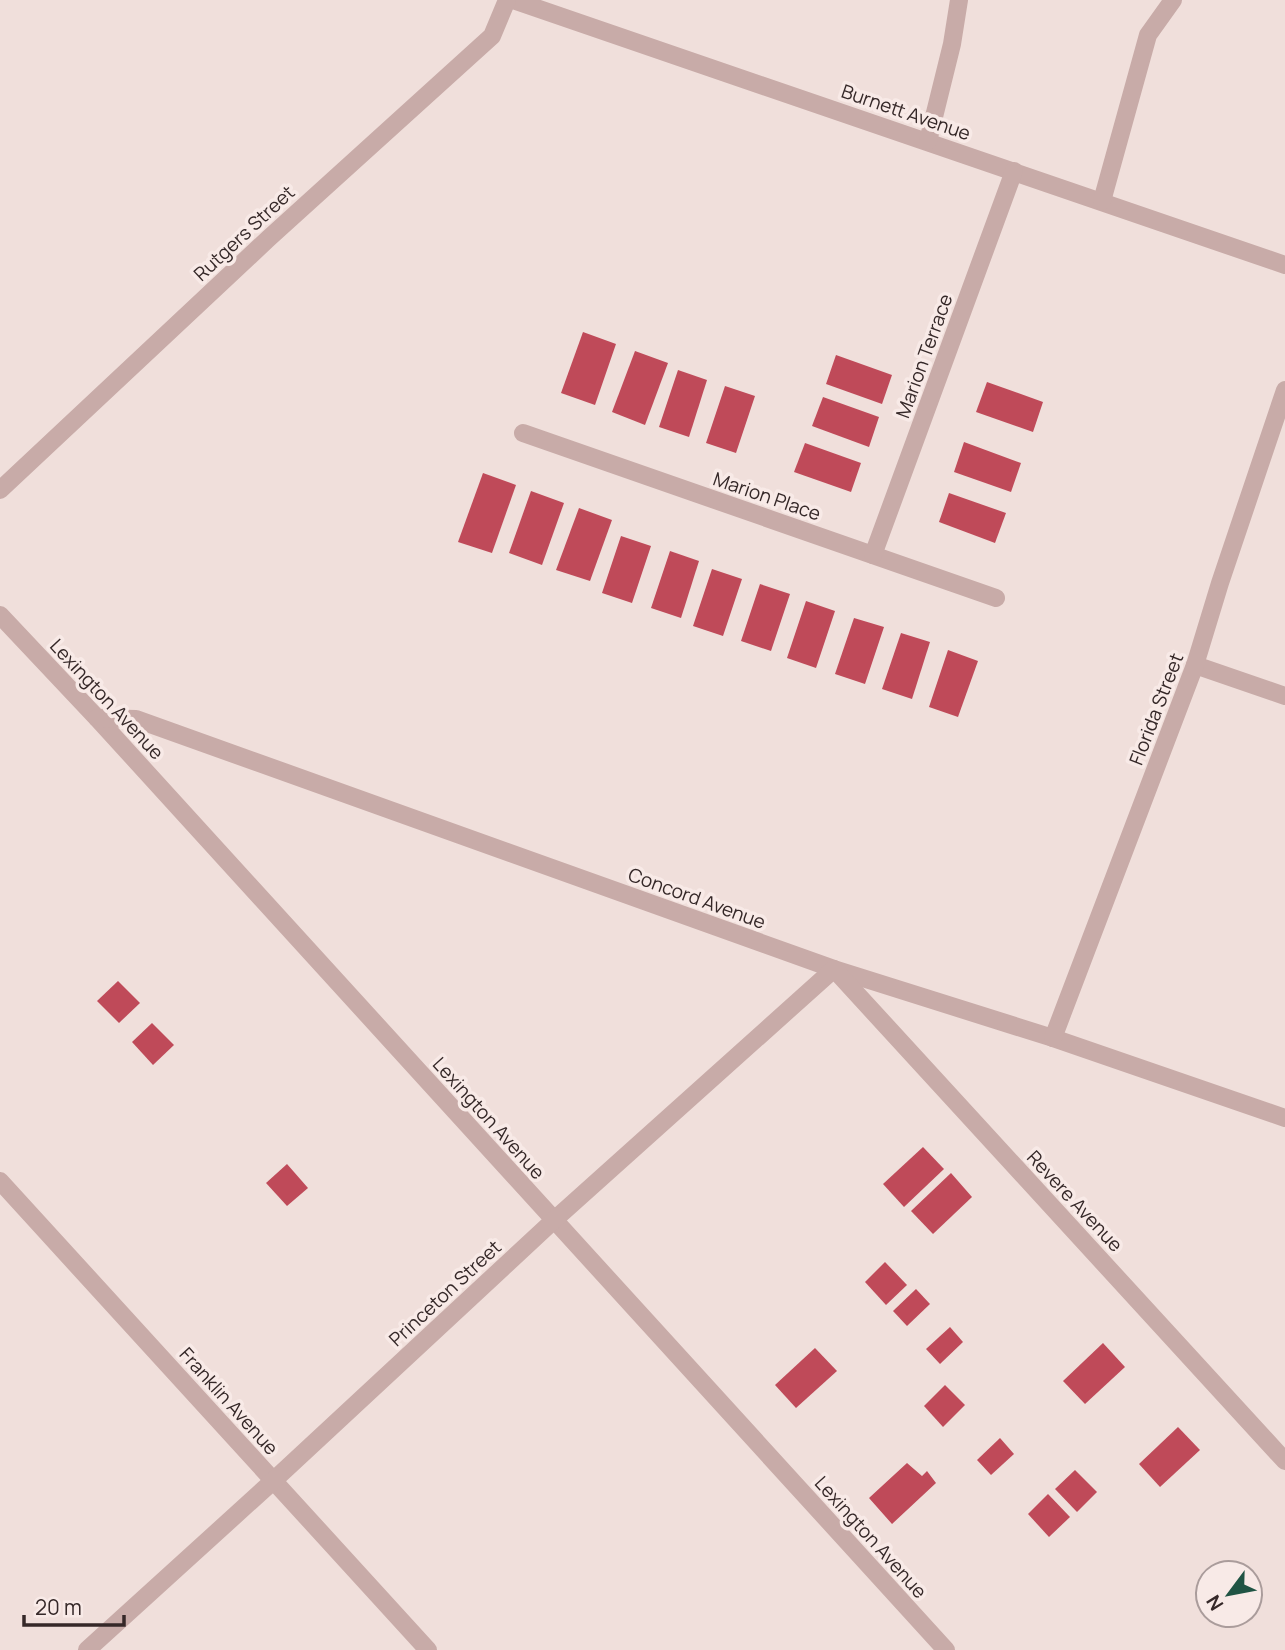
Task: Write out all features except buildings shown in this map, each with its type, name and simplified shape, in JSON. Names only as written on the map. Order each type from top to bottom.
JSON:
[{"type":"street","name":"Rutgers Street","points":[[0,491],[268,238],[492,36],[507,0]]},
{"type":"street","name":"Burnett Avenue","points":[[513,0],[1285,265]]},
{"type":"street","points":[[928,141],[952,44],[959,0]]},
{"type":"street","points":[[1102,201],[1148,35],[1172,0]]},
{"type":"street","name":"Marion Terrace","points":[[873,555],[1014,172]]},
{"type":"street","name":"Florida Street","points":[[1053,1038],[1195,665],[1285,390]]},
{"type":"street","name":"Marion Place","points":[[523,433],[996,598]]},
{"type":"street","name":"Lexington Avenue","points":[[0,615],[97,718],[946,1650]]},
{"type":"street","points":[[1195,665],[1285,696]]},
{"type":"street","name":"Concord Avenue","points":[[97,718],[136,719],[834,970],[1053,1038],[1285,1118]]},
{"type":"street","name":"Princeton Street","points":[[87,1650],[553,1221],[834,970]]},
{"type":"street","name":"Revere Avenue","points":[[834,970],[1285,1461]]},
{"type":"street","name":"Franklin Avenue","points":[[0,1181],[428,1650]]}]
